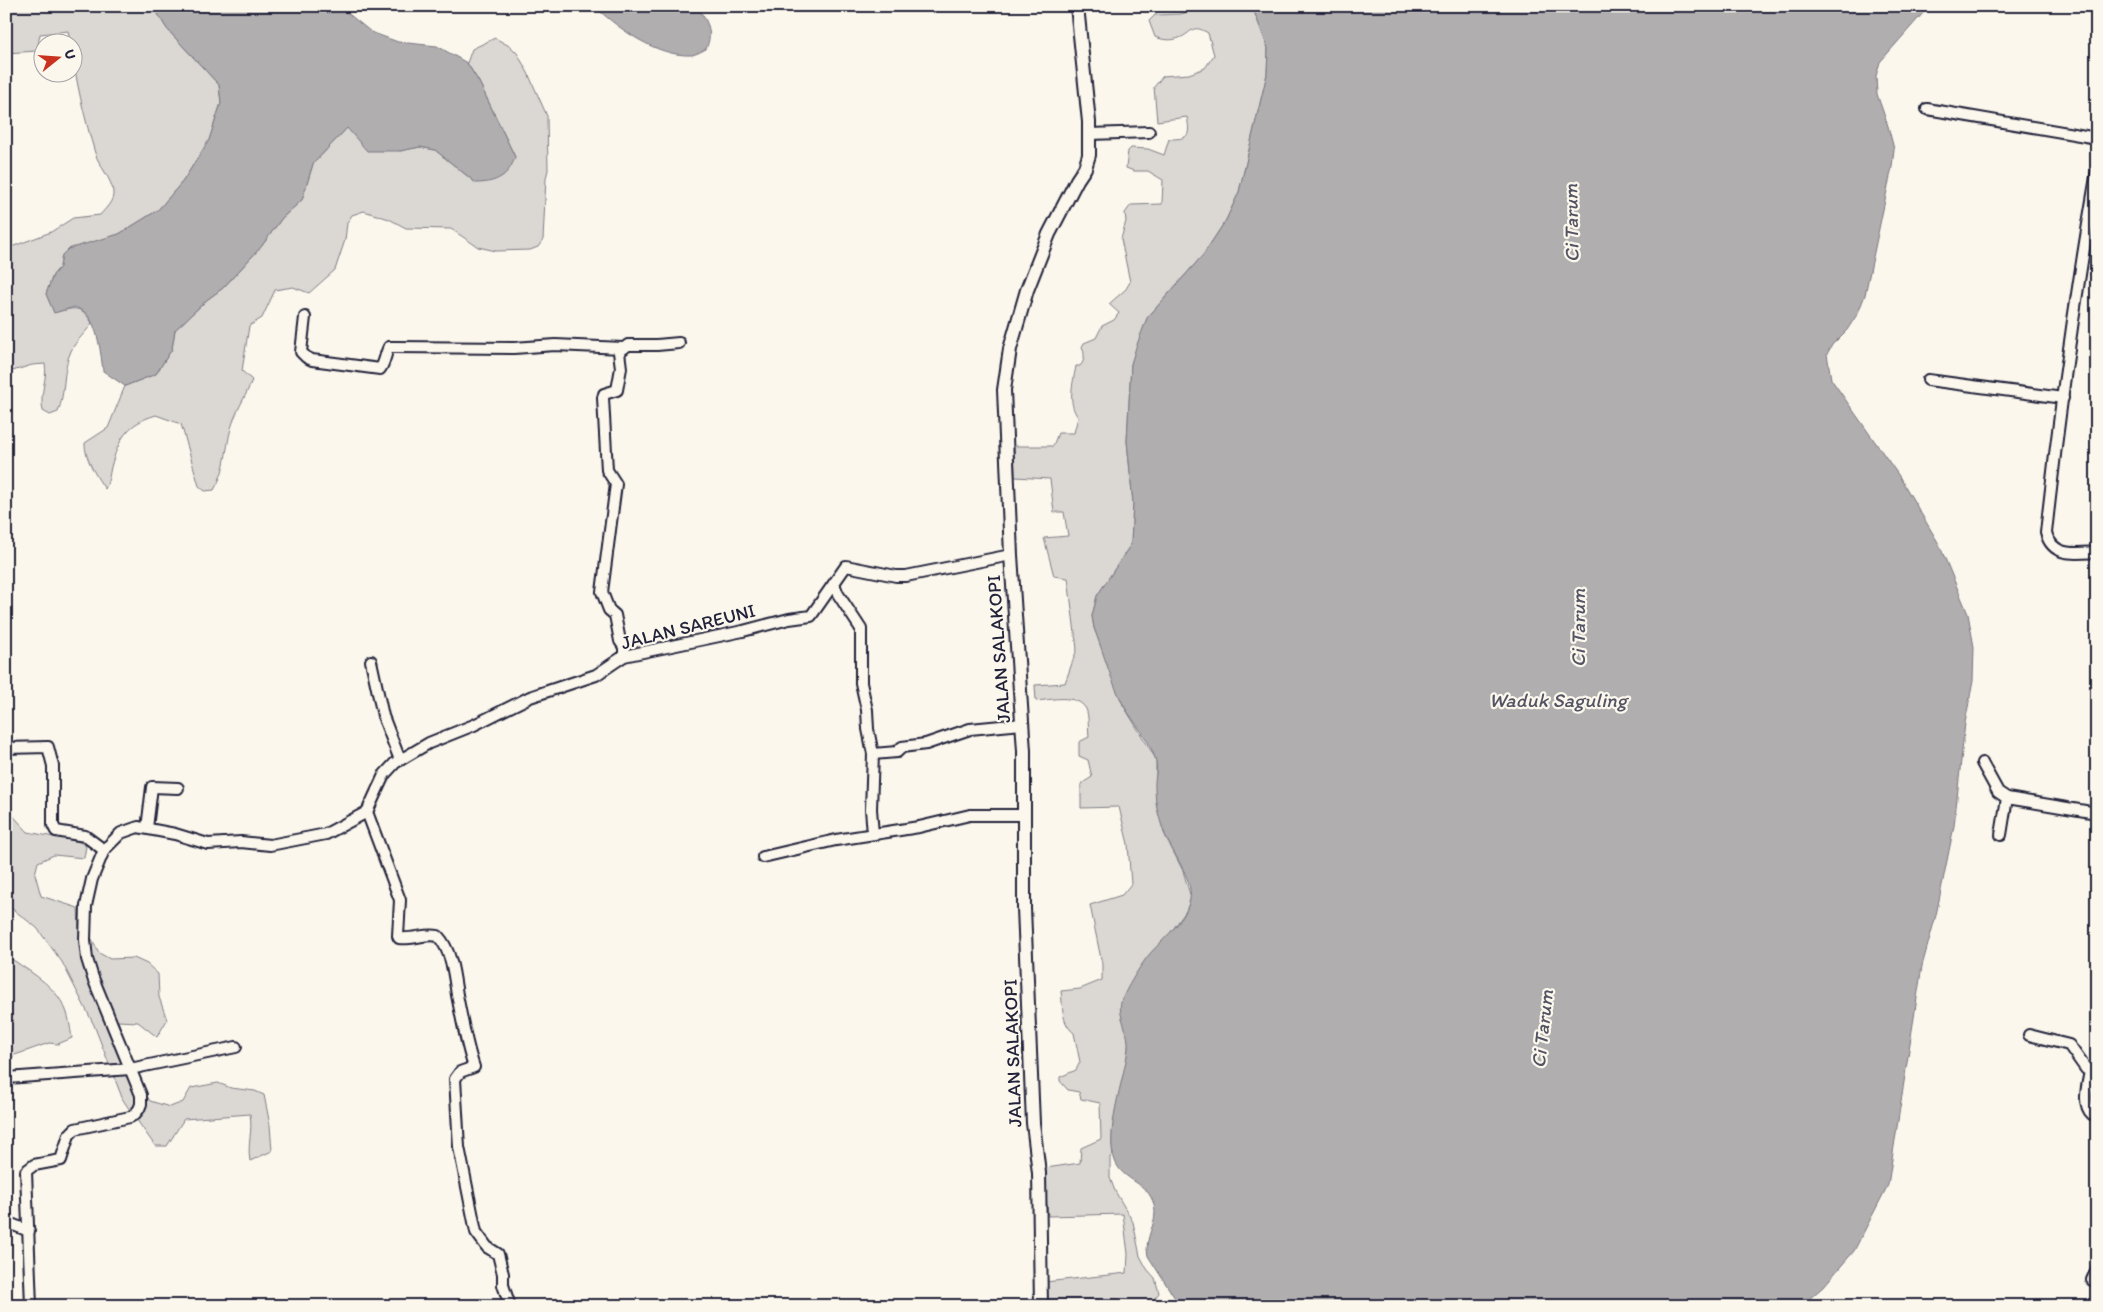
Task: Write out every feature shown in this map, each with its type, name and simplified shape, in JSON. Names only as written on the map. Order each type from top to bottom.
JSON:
[{"type":"street","name":"JALAN SALAKOPI","points":[[1041,1306],[1039,1173],[1033,1123],[1024,908],[1022,724],[1011,555],[1004,390],[1010,349],[1027,290],[1049,234],[1085,168],[1088,155],[1090,134],[1077,6]]},
{"type":"street","points":[[1927,109],[2097,138]]},
{"type":"street","points":[[1090,134],[1149,132]]},
{"type":"street","points":[[2097,171],[2083,250],[2046,533],[2048,540],[2059,551],[2066,553],[2097,552]]},
{"type":"street","points":[[305,317],[301,352],[306,358],[380,369],[389,347],[514,348],[555,344],[623,348]]},
{"type":"street","points":[[624,656],[624,647],[618,634],[615,615],[609,610],[602,592],[616,484],[607,470],[603,398],[604,394],[617,390],[621,368],[619,352],[623,348],[628,345],[679,343]]},
{"type":"street","points":[[1928,380],[2063,398]]},
{"type":"street","name":"JALAN SAREUNI","points":[[367,812],[384,775],[400,760],[429,743],[474,725],[530,697],[596,675],[624,656],[788,619],[811,616],[846,566],[882,574],[906,576],[1011,555]]},
{"type":"street","points":[[834,584],[838,594],[861,629],[861,683],[873,754],[871,809],[873,834]]},
{"type":"street","points":[[371,662],[383,716],[400,760]]},
{"type":"street","points":[[873,754],[897,752],[902,747],[926,744],[970,729],[1022,724]]},
{"type":"street","points":[[6,748],[48,747],[52,766],[53,825],[56,831],[85,836],[104,850]]},
{"type":"street","points":[[1982,763],[1998,792],[2007,798],[2097,813]]},
{"type":"street","points":[[147,828],[152,787],[178,788]]},
{"type":"street","points":[[2001,835],[2007,798]]},
{"type":"street","points":[[31,1306],[27,1169],[34,1165],[61,1160],[69,1135],[75,1128],[115,1121],[135,1114],[142,1104],[141,1095],[93,978],[85,940],[86,906],[92,879],[104,850],[121,832],[138,827],[208,844],[241,842],[270,845],[326,834],[367,812],[400,900],[399,938],[438,936],[447,951],[452,966],[462,1019],[474,1067],[460,1072],[455,1079],[459,1147],[476,1232],[487,1247],[498,1254],[503,1274],[503,1285],[510,1306]]},
{"type":"street","points":[[763,857],[836,840],[919,827],[970,815],[1024,815]]},
{"type":"street","points":[[2029,1035],[2069,1045],[2086,1069],[2093,1071],[2086,1103],[2087,1110],[2092,1114],[2097,1113]]},
{"type":"street","points":[[7,1078],[130,1069],[236,1046]]},
{"type":"street","points":[[6,1222],[29,1231]]},
{"type":"street","points":[[2092,1280],[2097,1269]]},
{"type":"shaded area","points":[[6,6],[153,6],[167,29],[219,85],[221,103],[209,140],[183,181],[158,210],[119,234],[62,255],[60,267],[53,275],[46,294],[54,312],[72,309],[80,310],[84,312],[92,323],[71,351],[66,366],[58,412],[50,415],[43,411],[42,404],[45,364],[32,365],[6,373],[6,249],[51,232],[73,218],[100,215],[111,201],[113,192],[91,141],[80,98],[77,82],[82,82],[82,32],[32,32],[32,51],[6,53]]},
{"type":"shaded area","points":[[1205,6],[1252,6],[1268,48],[1267,74],[1239,192],[1226,220],[1203,255],[1147,318],[1131,364],[1127,441],[1133,503],[1131,544],[1097,596],[1092,616],[1094,628],[1123,705],[1156,759],[1156,802],[1164,833],[1183,871],[1191,898],[1186,911],[1166,939],[1148,956],[1121,1003],[1127,1032],[1128,1050],[1114,1115],[1110,1178],[1115,1191],[1133,1222],[1140,1256],[1147,1269],[1155,1278],[1159,1293],[1151,1303],[1151,1306],[1121,1306],[1118,1299],[1047,1299],[1045,1282],[1127,1273],[1128,1254],[1123,1214],[1048,1216],[1045,1186],[1046,1168],[1080,1163],[1081,1148],[1101,1139],[1100,1103],[1081,1099],[1079,1092],[1068,1090],[1060,1081],[1060,1077],[1076,1070],[1080,1062],[1074,1033],[1065,1020],[1061,991],[1080,989],[1102,980],[1102,964],[1090,905],[1122,895],[1131,884],[1128,844],[1119,807],[1081,808],[1081,784],[1092,777],[1088,760],[1079,756],[1079,742],[1089,737],[1086,709],[1082,704],[1070,699],[1036,701],[1035,685],[1065,683],[1077,649],[1068,578],[1054,576],[1044,538],[1068,536],[1064,512],[1054,512],[1050,479],[1015,477],[1014,446],[1053,446],[1058,433],[1074,433],[1078,417],[1073,406],[1072,386],[1076,366],[1080,366],[1084,359],[1082,347],[1084,343],[1096,338],[1102,326],[1114,320],[1119,313],[1109,304],[1126,289],[1130,282],[1121,239],[1126,221],[1125,213],[1131,205],[1162,204],[1163,180],[1148,171],[1134,171],[1126,168],[1128,151],[1131,148],[1148,149],[1164,155],[1169,139],[1187,136],[1189,129],[1187,117],[1157,121],[1154,87],[1163,76],[1189,74],[1205,68],[1214,55],[1208,33],[1195,29],[1176,39],[1161,39],[1155,37],[1149,21],[1155,15],[1181,14]]},
{"type":"shaded area","points":[[495,38],[511,47],[517,53],[547,116],[548,170],[543,240],[538,247],[530,250],[496,251],[478,247],[451,229],[406,228],[389,219],[364,211],[352,215],[347,223],[345,240],[335,270],[309,293],[293,287],[275,290],[262,318],[249,326],[242,371],[252,380],[234,419],[222,473],[214,490],[205,491],[199,486],[181,424],[156,415],[137,423],[125,434],[117,448],[105,489],[89,461],[85,443],[108,428],[125,386],[156,374],[172,349],[175,330],[208,299],[223,288],[261,247],[282,218],[302,200],[313,164],[347,128],[400,151],[420,147],[435,150],[476,183],[515,157],[479,82],[467,63],[472,49]]},
{"type":"shaded area","points":[[6,808],[28,832],[80,842],[86,846],[84,858],[54,855],[38,862],[35,874],[41,896],[78,908],[79,929],[92,939],[99,953],[110,959],[134,958],[147,964],[158,974],[159,997],[167,1020],[157,1037],[138,1022],[118,1021],[143,1089],[150,1101],[170,1107],[183,1102],[191,1088],[218,1083],[231,1088],[255,1091],[264,1095],[270,1125],[272,1151],[250,1161],[250,1114],[184,1119],[167,1146],[155,1146],[123,1100],[94,1025],[62,962],[37,928],[6,904]]},
{"type":"shaded area","points":[[6,955],[37,976],[58,996],[67,1012],[72,1038],[58,1044],[49,1043],[15,1055],[6,1063]]},
{"type":"water","points":[[153,6],[339,6],[371,32],[398,42],[437,46],[467,63],[479,82],[515,157],[512,164],[505,174],[496,180],[476,183],[435,150],[420,147],[400,151],[367,151],[347,128],[313,164],[302,200],[282,218],[261,247],[223,288],[208,299],[175,330],[172,349],[156,374],[125,386],[103,371],[96,333],[86,313],[75,307],[54,313],[46,294],[53,275],[60,267],[62,255],[68,249],[119,234],[158,210],[183,181],[209,140],[221,103],[219,85],[167,29]]},
{"type":"water","points":[[594,6],[696,6],[708,26],[709,37],[706,49],[692,55],[665,51],[639,40],[615,24]]},
{"type":"water","name":"Waduk Saguling","points":[[1252,6],[1931,6],[1880,62],[1876,76],[1877,94],[1894,149],[1892,167],[1865,295],[1858,313],[1827,354],[1831,379],[1899,476],[1939,544],[1968,614],[1974,647],[1973,681],[1965,723],[1954,826],[1936,915],[1922,966],[1888,1185],[1854,1251],[1823,1287],[1801,1306],[1180,1306],[1148,1256],[1147,1249],[1155,1212],[1154,1205],[1146,1191],[1119,1168],[1112,1149],[1113,1121],[1128,1049],[1120,1007],[1126,990],[1140,967],[1184,915],[1190,899],[1190,891],[1185,874],[1167,839],[1159,816],[1155,794],[1157,766],[1155,758],[1149,744],[1119,697],[1094,628],[1092,616],[1097,596],[1131,544],[1133,503],[1127,441],[1131,364],[1136,347],[1147,318],[1203,255],[1226,220],[1239,192],[1267,74],[1268,48]]},
{"type":"water label","name":"Ci Tarum","points":[[1571,223]]},
{"type":"water label","name":"Ci Tarum","points":[[1578,628]]},
{"type":"water label","name":"Ci Tarum","points":[[1542,1029]]}]
